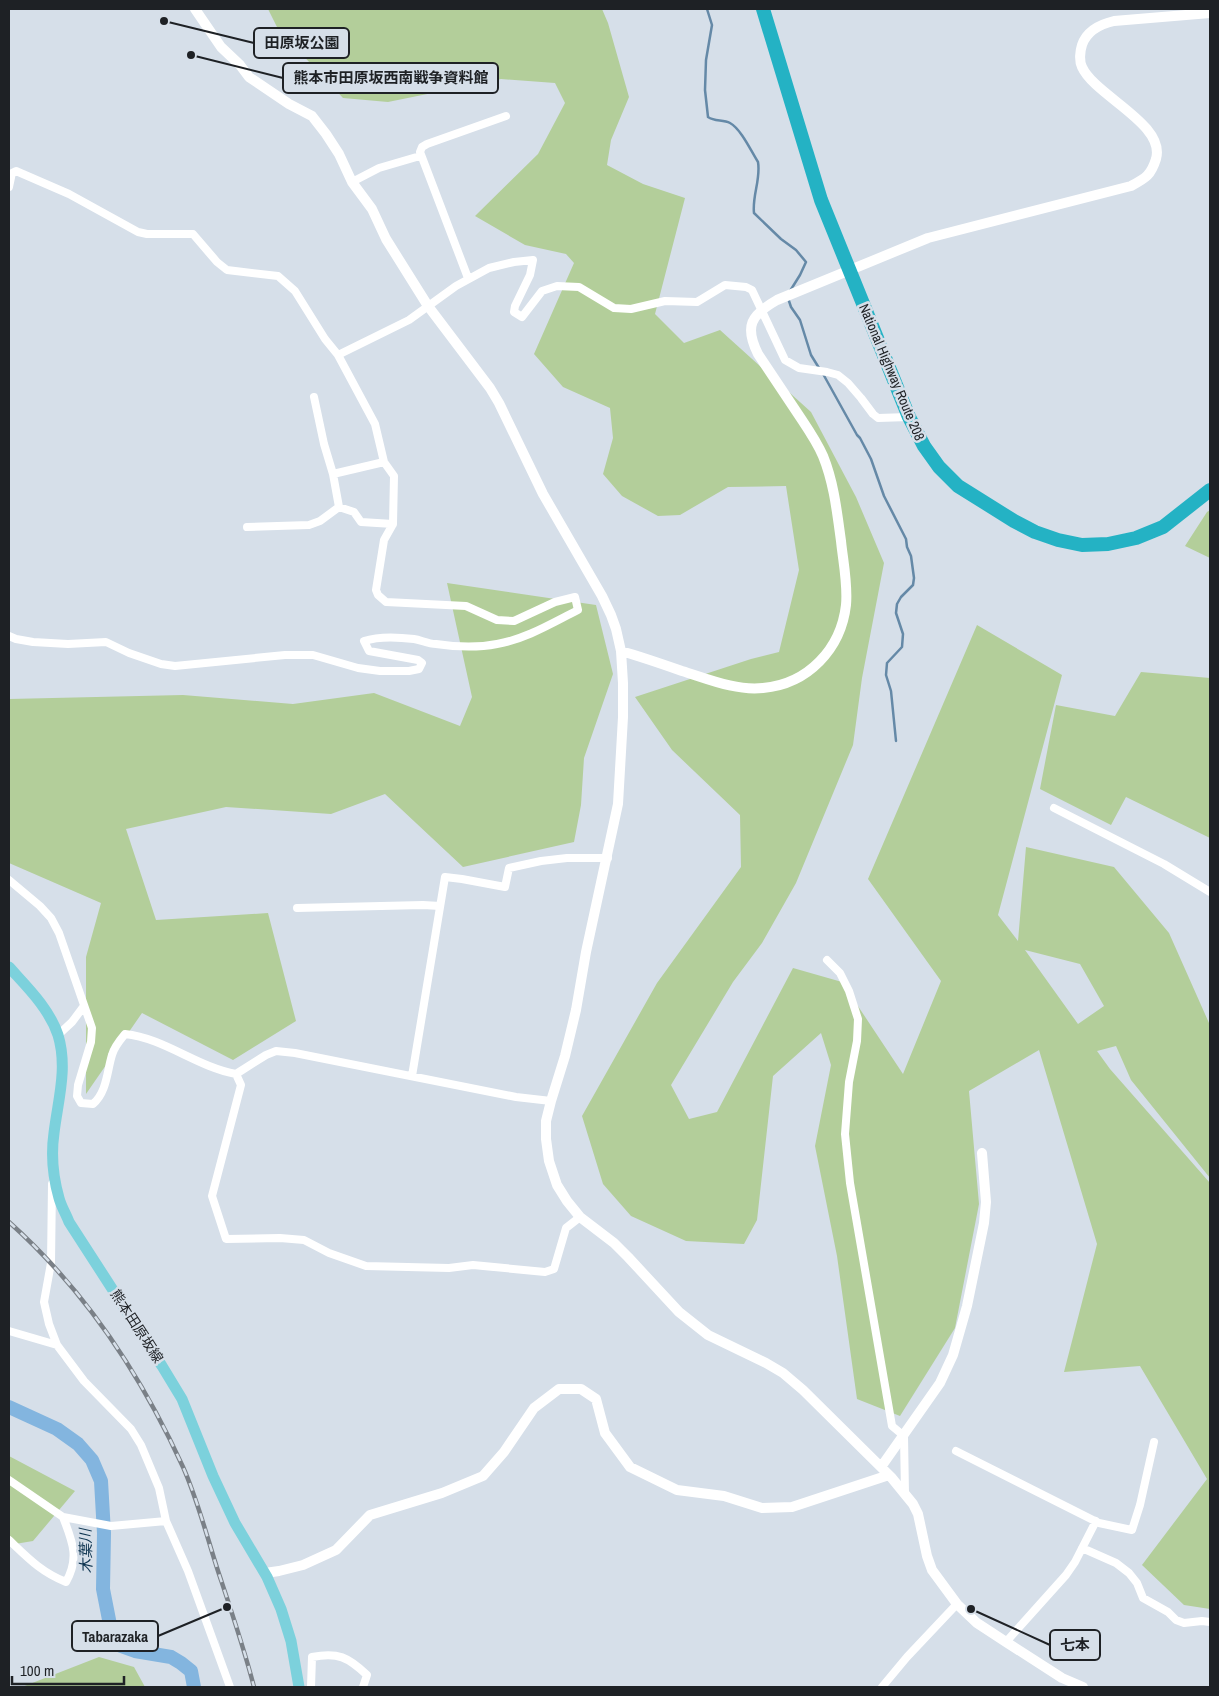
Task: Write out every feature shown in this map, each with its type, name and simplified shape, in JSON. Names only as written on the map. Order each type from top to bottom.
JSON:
[{"type":"highway","name":"National Highway Route 208","points":[[764,9],[821,200],[909,417],[924,446],[939,467],[958,486],[1014,522],[1058,540],[1082,544],[1099,544],[1136,538],[1163,526],[1210,490]]},
{"type":"main road","name":"熊本田原坂線","points":[[9,967],[47,1012],[58,1035],[62,1060],[62,1080],[54,1134],[53,1165],[59,1198],[69,1222],[182,1399],[213,1476],[235,1523],[265,1574],[281,1608],[291,1641],[299,1687]]},
{"type":"street","points":[[195,9],[221,47],[240,65],[249,77],[289,104],[312,116],[326,134],[339,154],[352,182],[372,209],[386,240],[428,306],[490,388],[499,403],[543,494],[611,615],[621,651],[623,716],[618,804],[608,858],[586,952],[576,1010],[546,1122],[548,1161],[557,1184],[567,1201],[580,1217],[614,1243],[679,1312],[708,1335],[783,1373],[803,1390],[885,1471],[913,1504],[918,1514],[932,1570],[957,1604],[977,1623],[1062,1678],[1083,1687]]},
{"type":"street","points":[[621,651],[711,681],[738,687],[761,689],[780,686],[798,679],[812,670],[824,658],[835,642],[842,626],[846,603],[834,494],[829,472],[822,454],[758,354],[752,341],[750,330],[753,320],[761,309],[777,300],[928,238],[1132,186],[1145,179],[1152,169],[1157,153],[1155,140],[1146,128],[1088,76],[1081,66],[1080,52],[1083,42],[1092,31],[1100,25],[1107,23],[1210,13]]},
{"type":"street","points":[[468,278],[420,156],[422,147],[506,116]]},
{"type":"street","points":[[352,182],[379,168],[420,156]]},
{"type":"street","points":[[9,187],[12,173],[16,171],[69,194],[138,232],[147,234],[193,234],[217,262],[227,270],[278,276],[295,291],[325,339],[338,355],[375,424],[384,462],[394,476],[393,524],[384,540],[376,590],[378,595],[386,602],[466,606],[498,620],[514,621],[556,602],[575,597],[578,610],[551,625],[520,638],[480,647],[434,644],[413,639],[375,638],[364,641],[369,651],[418,660],[422,663],[419,670],[409,671],[380,671],[358,668],[313,656],[285,655],[175,666],[161,664],[129,653],[106,642],[68,644],[33,642],[9,636]]},
{"type":"street","points":[[338,355],[409,320],[468,278],[488,268],[533,260],[530,274],[515,306],[514,312],[522,317],[542,291],[556,286],[579,287],[614,308],[631,309],[665,301],[696,302],[725,286],[746,287],[752,290],[785,360],[799,368],[838,375],[848,383],[878,418],[909,417]]},
{"type":"street","points":[[314,397],[339,507]]},
{"type":"street","points":[[333,474],[384,462]]},
{"type":"street","points":[[339,507],[354,512],[361,522],[393,524]]},
{"type":"street","points":[[247,527],[309,525],[320,521],[339,507]]},
{"type":"street","points":[[1054,808],[1164,864],[1210,892]]},
{"type":"street","points":[[412,1076],[445,877],[505,888],[509,868],[567,858],[608,858]]},
{"type":"street","points":[[9,880],[40,906],[51,918],[59,933],[92,1028],[91,1042],[78,1085],[77,1096],[81,1102],[94,1104],[98,1100],[105,1083],[112,1053],[125,1034],[140,1035],[213,1067],[236,1074],[241,1085],[212,1196],[226,1239],[280,1238],[304,1240],[328,1253],[366,1266],[449,1268],[473,1265],[545,1272],[554,1270],[566,1228],[580,1217]]},
{"type":"street","points":[[297,908],[440,906]]},
{"type":"street","points":[[828,960],[840,973],[849,991],[858,1019],[857,1041],[849,1082],[845,1134],[850,1183],[892,1426],[904,1436],[905,1494]]},
{"type":"street","points":[[58,1035],[72,1022],[84,1006]]},
{"type":"street","points":[[236,1074],[266,1054],[276,1051],[295,1052],[516,1097],[551,1101]]},
{"type":"street","points":[[265,1574],[303,1565],[336,1550],[370,1515],[442,1493],[483,1476],[504,1452],[534,1408],[559,1389],[582,1389],[596,1399],[605,1433],[630,1467],[677,1490],[724,1496],[762,1508],[792,1507],[885,1471],[904,1436],[940,1383],[953,1355],[984,1223],[986,1194],[982,1153]]},
{"type":"street","points":[[53,1165],[51,1263],[44,1302],[49,1324],[57,1345],[84,1381],[131,1429],[136,1437],[159,1488],[166,1521],[188,1571],[230,1687]]},
{"type":"street","points":[[9,1331],[57,1345]]},
{"type":"street","points":[[956,1451],[1096,1521],[1132,1530],[1140,1505],[1154,1442]]},
{"type":"street","points":[[9,1480],[63,1516],[111,1526],[166,1521]]},
{"type":"street","points":[[9,1540],[34,1564],[50,1576],[66,1582],[72,1571],[74,1557],[73,1545],[63,1516]]},
{"type":"street","points":[[1006,1642],[1066,1575],[1096,1521]]},
{"type":"street","points":[[1082,1548],[1116,1563],[1129,1573],[1137,1583],[1142,1598],[1168,1612],[1176,1620],[1184,1623],[1210,1622]]},
{"type":"street","points":[[882,1687],[907,1657],[957,1604]]},
{"type":"street","points":[[312,1687],[312,1657],[336,1655],[353,1661],[367,1675],[364,1687]]},
{"type":"green space","points":[[268,9],[602,9],[608,23],[629,97],[611,140],[607,165],[643,184],[685,198],[655,314],[684,343],[720,330],[811,412],[856,497],[884,563],[862,678],[853,745],[796,883],[762,943],[733,982],[671,1085],[689,1119],[717,1112],[793,968],[842,982],[903,1074],[941,981],[868,879],[977,625],[1062,675],[998,915],[1018,941],[1026,847],[1114,867],[1169,933],[1209,1023],[1210,1178],[1131,1080],[1116,1046],[1097,1051],[1110,1069],[1210,1183],[1210,1609],[1184,1605],[1142,1565],[1207,1479],[1140,1366],[1064,1372],[1097,1244],[1039,1050],[969,1091],[979,1204],[955,1328],[900,1416],[857,1399],[837,1256],[815,1146],[831,1065],[821,1033],[773,1076],[757,1220],[744,1244],[686,1241],[631,1216],[603,1184],[582,1116],[657,983],[741,867],[740,815],[672,750],[635,697],[751,659],[779,652],[799,570],[786,486],[728,487],[680,515],[658,516],[622,496],[603,474],[613,438],[610,408],[563,387],[534,354],[574,263],[566,254],[525,245],[475,216],[538,154],[565,103],[555,83],[501,79],[388,102],[343,98],[278,29]],"holes":[[[1025,950],[1080,964],[1104,1006],[1078,1024]]]},
{"type":"green space","points":[[1210,510],[1210,558],[1185,546]]},
{"type":"green space","points":[[447,583],[596,605],[613,674],[584,758],[581,805],[574,842],[463,867],[385,794],[331,814],[226,807],[126,829],[156,920],[268,913],[296,1021],[233,1060],[142,1013],[86,1094],[86,957],[101,903],[9,863],[9,699],[183,695],[293,704],[374,693],[460,726],[472,697]]},
{"type":"green space","points":[[1141,672],[1210,678],[1210,838],[1126,797],[1111,825],[1040,789],[1056,705],[1115,716]]},
{"type":"green space","points":[[9,1456],[75,1491],[33,1541],[9,1545]]},
{"type":"green space","points":[[99,1657],[134,1667],[145,1687],[22,1687]]},
{"type":"waterway","points":[[707,9],[712,25],[706,60],[705,90],[708,117],[730,123],[742,135],[758,162],[759,168],[754,213],[781,239],[796,250],[806,262],[790,291]]},
{"type":"waterway","points":[[788,298],[791,307],[800,320],[811,355],[819,368]]},
{"type":"waterway","points":[[822,372],[871,459],[884,496],[906,539],[911,556],[913,585],[901,597],[897,604],[896,613],[903,634],[902,647],[887,663],[886,675],[891,691],[896,741]]},
{"type":"waterway","name":"木葉川","points":[[9,1407],[57,1429],[78,1444],[92,1460],[101,1481],[104,1533],[103,1589],[112,1635],[121,1646],[135,1651],[171,1657],[181,1663],[191,1671],[194,1687]]},
{"type":"railway","points":[[9,1222],[37,1248],[86,1305],[130,1367],[167,1433],[198,1506],[242,1643],[254,1687]]},
{"type":"place","name":"田原坂公園","points":[[164,21]]},
{"type":"place","name":"熊本市田原坂西南戦争資料館","points":[[191,55]]},
{"type":"place","name":"Tabarazaka","points":[[227,1607]]},
{"type":"place","name":"七本","points":[[971,1609]]}]
